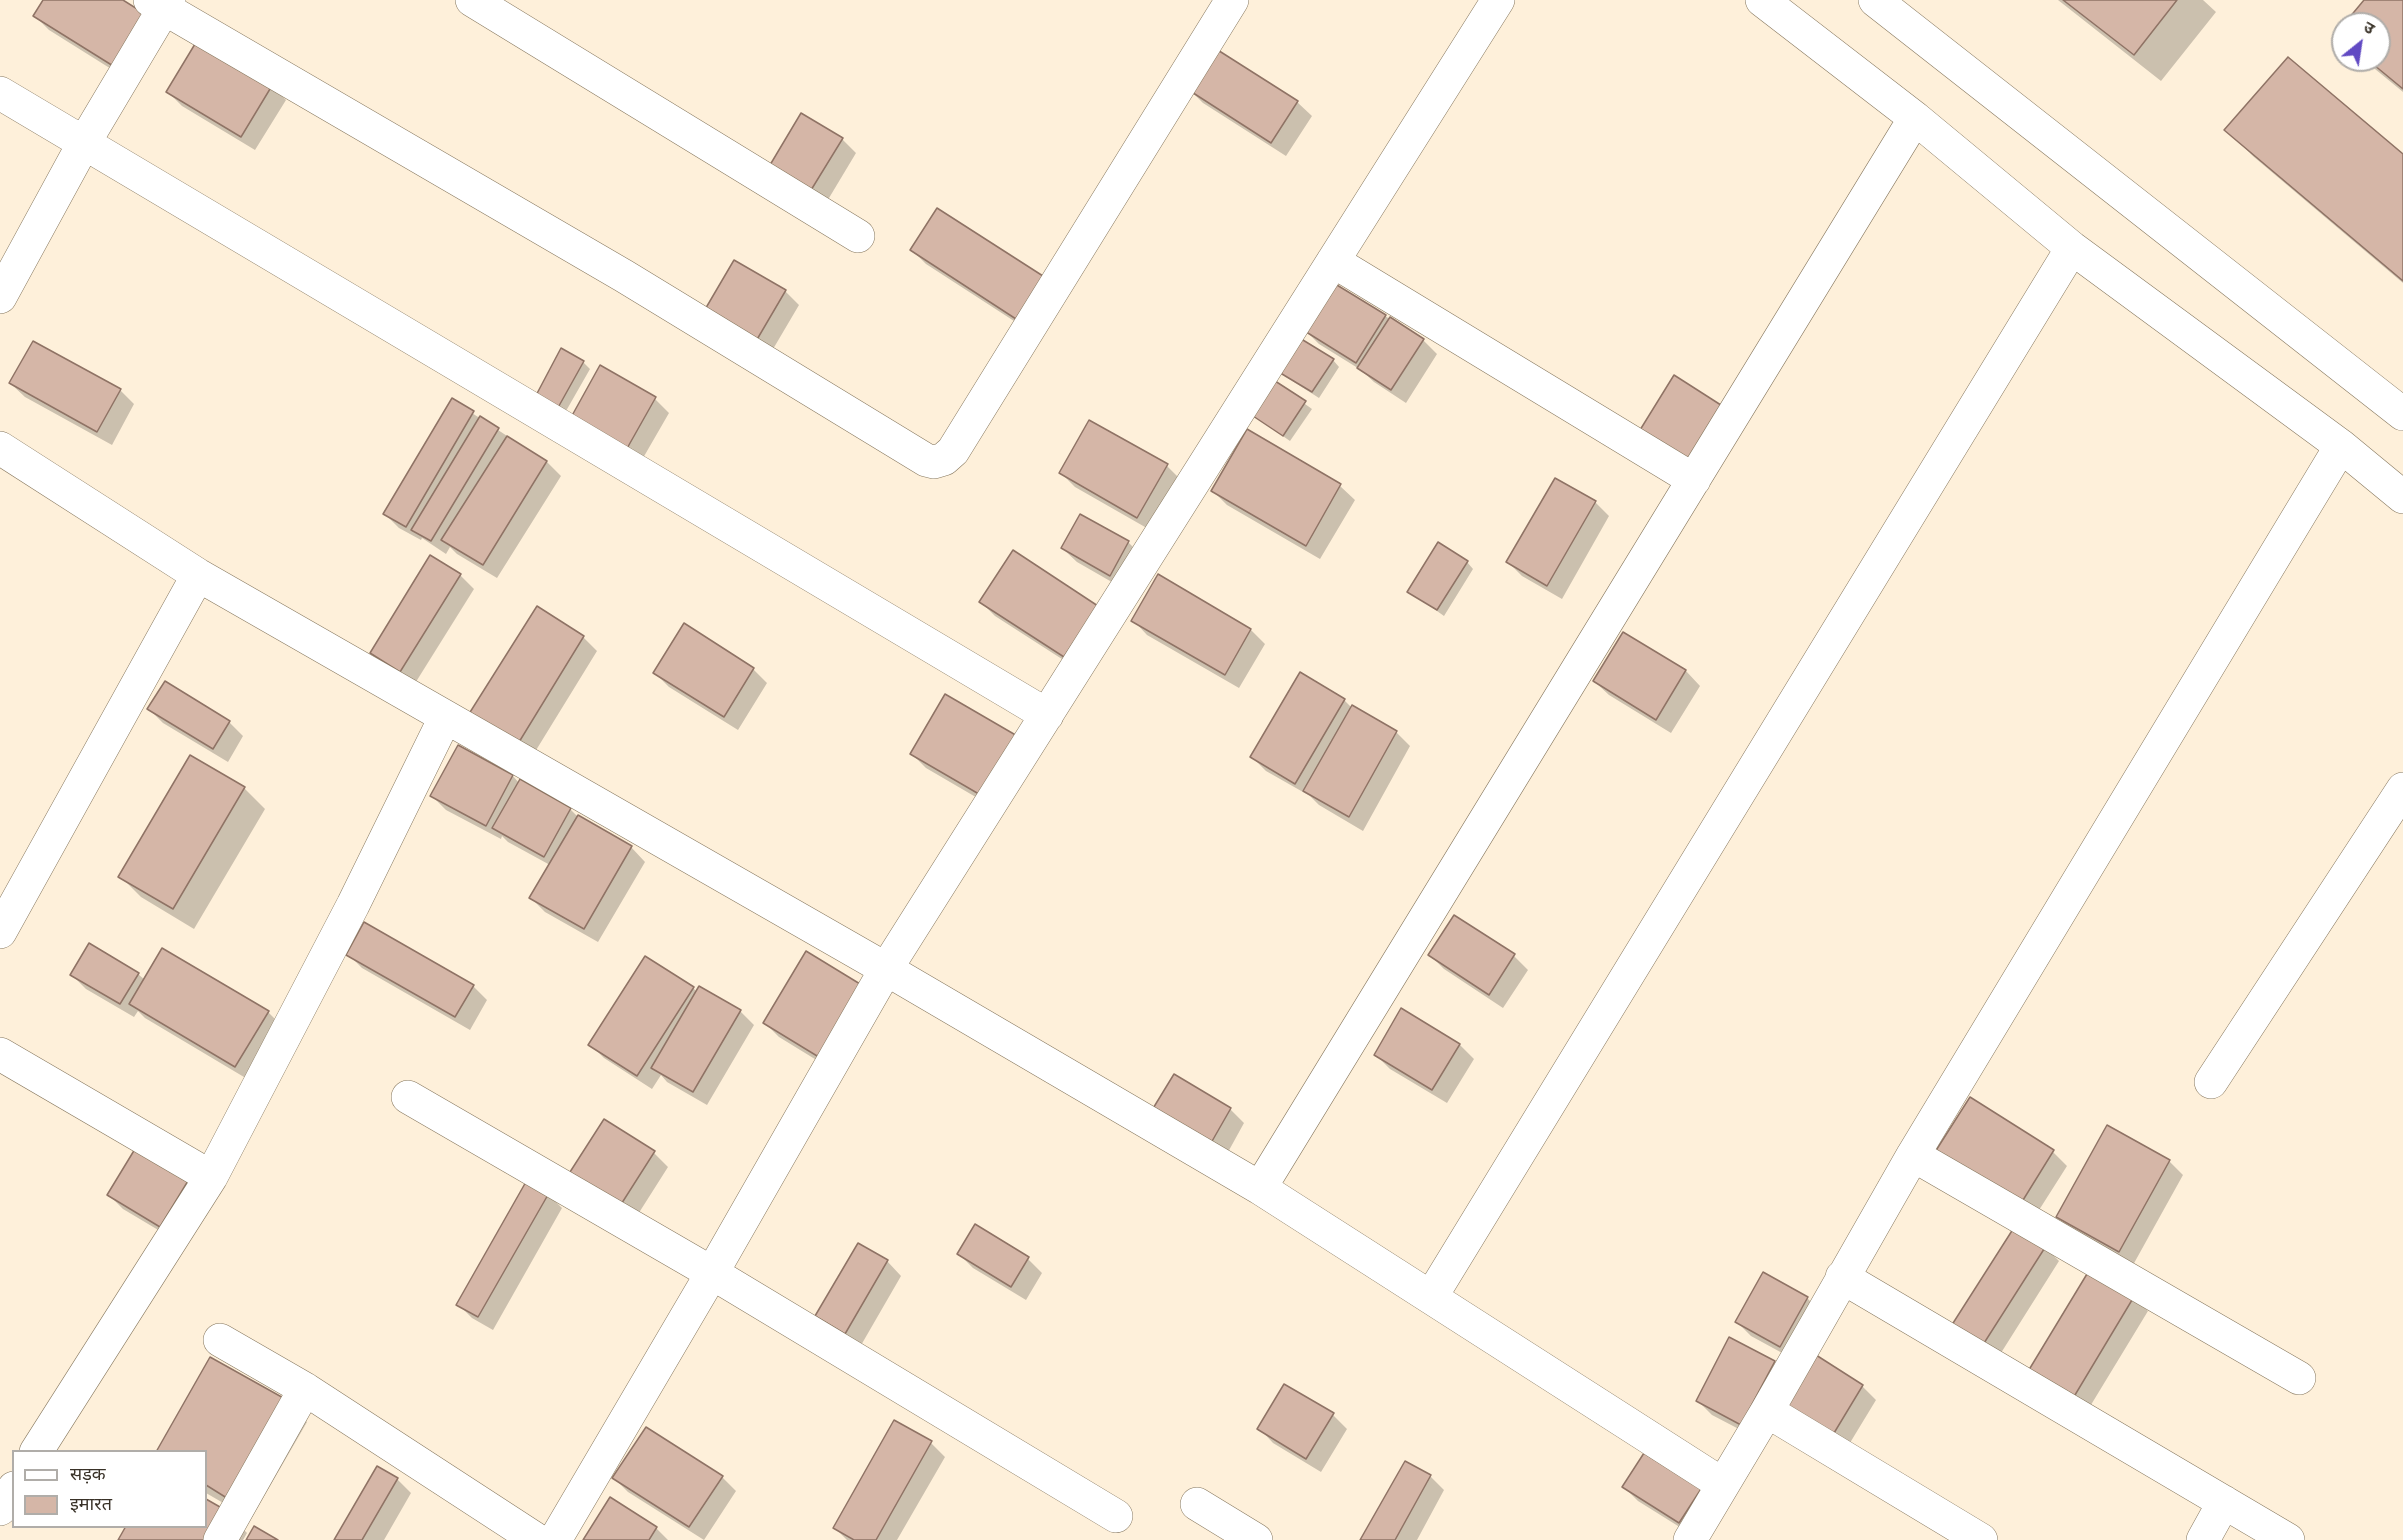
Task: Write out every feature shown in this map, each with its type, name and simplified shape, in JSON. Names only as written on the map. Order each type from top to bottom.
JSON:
[{"type":"street","points":[[472,0],[858,236]]},
{"type":"street","points":[[0,297],[161,3],[624,276],[926,460],[934,462],[944,459],[953,451],[1232,0]]},
{"type":"street","points":[[555,1540],[712,1273],[886,969],[1498,0]]},
{"type":"street","points":[[1762,0],[1915,118],[2072,248],[2341,446],[2398,481]]},
{"type":"street","points":[[1875,0],[2403,414]]},
{"type":"street","points":[[0,93],[1047,715]]},
{"type":"street","points":[[1260,1188],[1915,118]]},
{"type":"street","points":[[1431,1298],[2072,248]]},
{"type":"street","points":[[1333,261],[1694,480]]},
{"type":"street","points":[[1690,1540],[1767,1411],[1913,1155],[2341,446]]},
{"type":"street","points":[[0,448],[198,575],[886,969],[1260,1188],[1722,1484]]},
{"type":"street","points":[[0,932],[198,575]]},
{"type":"street","points":[[37,1450],[211,1177],[353,905],[445,718]]},
{"type":"street","points":[[2211,1082],[2403,789]]},
{"type":"street","points":[[0,1054],[211,1177]]},
{"type":"street","points":[[408,1098],[712,1273],[1116,1516]]},
{"type":"street","points":[[1913,1155],[2299,1378]]},
{"type":"street","points":[[1842,1277],[2288,1540]]},
{"type":"street","points":[[220,1340],[305,1389],[537,1540]]},
{"type":"street","points":[[220,1540],[305,1389]]},
{"type":"street","points":[[1767,1411],[1981,1540]]},
{"type":"street","points":[[0,1509],[12,1491]]},
{"type":"street","points":[[2203,1540],[2224,1502]]},
{"type":"street","points":[[1197,1504],[1256,1540]]},
{"type":"building","points":[[43,0],[123,0],[150,17],[118,69],[33,16]]},
{"type":"building","points":[[2063,0],[2177,0],[2134,55]]},
{"type":"building","points":[[2364,0],[2403,0],[2403,89],[2382,72],[2391,72],[2391,12],[2354,12]]},
{"type":"building","points":[[198,39],[273,84],[241,137],[166,92]]},
{"type":"building","points":[[1213,47],[1298,101],[1271,143],[1187,89]]},
{"type":"building","points":[[2288,57],[2403,154],[2403,281],[2224,130]]},
{"type":"building","points":[[801,113],[843,138],[808,195],[767,170]]},
{"type":"building","points":[[937,208],[1043,276],[1016,319],[910,250]]},
{"type":"building","points":[[734,260],[786,290],[752,348],[700,318]]},
{"type":"building","points":[[1332,282],[1386,315],[1356,363],[1303,330]]},
{"type":"building","points":[[1390,317],[1424,339],[1391,390],[1357,368]]},
{"type":"building","points":[[1298,337],[1334,359],[1312,392],[1277,371]]},
{"type":"building","points":[[33,341],[121,389],[97,432],[9,383]]},
{"type":"building","points":[[561,348],[584,361],[555,413],[533,401]]},
{"type":"building","points":[[600,365],[656,397],[625,452],[569,421]]},
{"type":"building","points":[[1674,375],[1724,407],[1692,461],[1640,430]]},
{"type":"building","points":[[1272,379],[1306,401],[1283,436],[1250,414]]},
{"type":"building","points":[[452,398],[474,411],[406,527],[383,514]]},
{"type":"building","points":[[480,416],[499,428],[431,541],[411,530]]},
{"type":"building","points":[[1089,420],[1168,464],[1137,518],[1059,473]]},
{"type":"building","points":[[1247,429],[1341,484],[1306,546],[1211,491]]},
{"type":"building","points":[[507,436],[547,461],[483,565],[441,540]]},
{"type":"building","points":[[1555,478],[1596,501],[1547,586],[1506,562]]},
{"type":"building","points":[[1080,514],[1129,541],[1110,576],[1061,548]]},
{"type":"building","points":[[1438,542],[1468,561],[1437,610],[1407,592]]},
{"type":"building","points":[[1013,550],[1098,606],[1064,657],[979,602]]},
{"type":"building","points":[[430,555],[461,574],[400,672],[370,653]]},
{"type":"building","points":[[1158,574],[1251,629],[1225,675],[1131,621]]},
{"type":"building","points":[[537,606],[584,636],[516,747],[467,717]]},
{"type":"building","points":[[684,623],[754,668],[724,717],[653,673]]},
{"type":"building","points":[[1623,632],[1686,670],[1656,720],[1593,681]]},
{"type":"building","points":[[1300,672],[1345,699],[1295,784],[1250,757]]},
{"type":"building","points":[[165,681],[230,721],[213,749],[147,709]]},
{"type":"building","points":[[945,694],[1019,737],[984,797],[910,754]]},
{"type":"building","points":[[1352,705],[1397,731],[1349,817],[1303,791]]},
{"type":"building","points":[[458,745],[513,775],[486,826],[430,796]]},
{"type":"building","points":[[190,755],[245,787],[173,909],[118,877]]},
{"type":"building","points":[[520,779],[571,808],[544,857],[492,828]]},
{"type":"building","points":[[578,815],[632,846],[584,929],[529,898]]},
{"type":"building","points":[[1454,915],[1515,954],[1489,995],[1428,955]]},
{"type":"building","points":[[364,922],[474,985],[455,1017],[346,955]]},
{"type":"building","points":[[89,943],[139,973],[120,1004],[70,975]]},
{"type":"building","points":[[162,948],[269,1011],[235,1067],[129,1004]]},
{"type":"building","points":[[806,951],[865,987],[822,1059],[763,1023]]},
{"type":"building","points":[[645,956],[694,987],[637,1076],[588,1045]]},
{"type":"building","points":[[699,986],[741,1010],[693,1092],[651,1068]]},
{"type":"building","points":[[1401,1008],[1460,1044],[1432,1090],[1374,1055]]},
{"type":"building","points":[[1174,1074],[1231,1108],[1207,1150],[1149,1115]]},
{"type":"building","points":[[1970,1097],[2054,1150],[2020,1205],[1935,1152]]},
{"type":"building","points":[[604,1119],[655,1151],[620,1206],[570,1172]]},
{"type":"building","points":[[2107,1125],[2170,1160],[2119,1252],[2056,1217]]},
{"type":"building","points":[[138,1144],[191,1176],[160,1227],[107,1195]]},
{"type":"building","points":[[527,1180],[549,1193],[478,1317],[456,1305]]},
{"type":"building","points":[[975,1224],[1029,1257],[1011,1287],[957,1254]]},
{"type":"building","points":[[2015,1226],[2046,1246],[1979,1351],[1948,1331]]},
{"type":"building","points":[[858,1243],[888,1260],[845,1334],[815,1316]]},
{"type":"building","points":[[2090,1269],[2135,1295],[2069,1405],[2024,1378]]},
{"type":"building","points":[[1763,1272],[1808,1297],[1780,1347],[1735,1322]]},
{"type":"building","points":[[1729,1337],[1775,1361],[1741,1425],[1696,1401]]},
{"type":"building","points":[[1816,1355],[1863,1385],[1828,1443],[1781,1413]]},
{"type":"building","points":[[210,1357],[287,1400],[230,1500],[207,1486],[207,1450],[157,1450]]},
{"type":"building","points":[[1284,1384],[1334,1413],[1306,1459],[1257,1429]]},
{"type":"building","points":[[894,1420],[932,1441],[876,1540],[854,1540],[833,1528]]},
{"type":"building","points":[[646,1427],[723,1476],[689,1527],[612,1478]]},
{"type":"building","points":[[1644,1453],[1701,1489],[1679,1523],[1622,1487]]},
{"type":"building","points":[[1405,1461],[1431,1475],[1395,1540],[1360,1540]]},
{"type":"building","points":[[377,1466],[398,1478],[362,1540],[334,1540]]},
{"type":"building","points":[[610,1497],[657,1527],[649,1540],[583,1540]]},
{"type":"building","points":[[207,1500],[227,1511],[211,1540],[118,1540],[125,1528],[207,1528]]},
{"type":"building","points":[[254,1526],[278,1540],[246,1540]]}]
